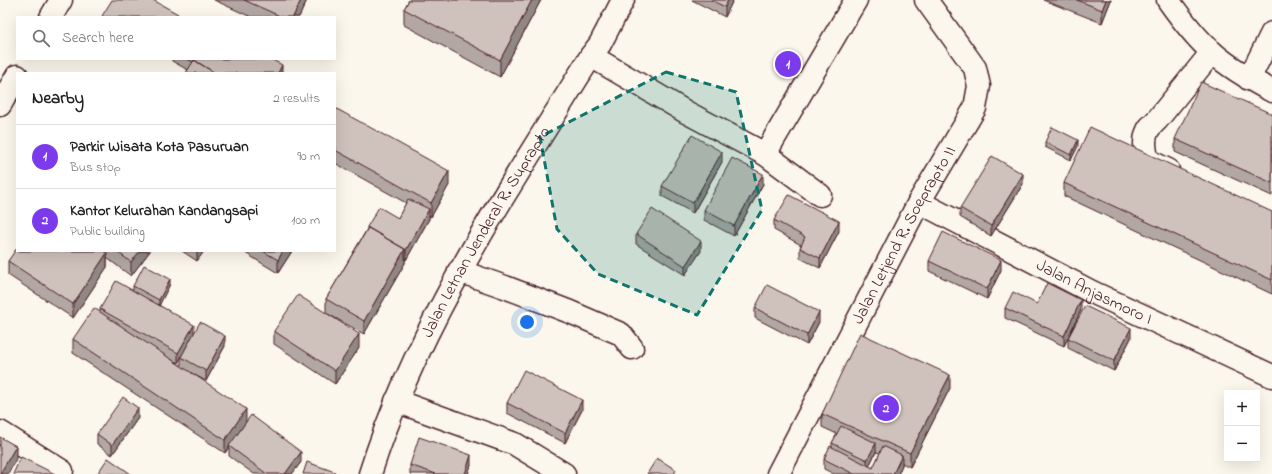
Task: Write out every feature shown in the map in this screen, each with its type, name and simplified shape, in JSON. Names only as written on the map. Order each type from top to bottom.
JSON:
[{"type":"main road","points":[[52,16],[61,0]]},
{"type":"main road","name":"Jalan Letnan Jenderal R. Suprapto","points":[[370,474],[380,441],[396,401],[438,311],[459,271],[591,56],[600,44],[623,0]]},
{"type":"main road","points":[[765,154],[856,0]]},
{"type":"main road","name":"Jalan Letjend R. Soeprapto II","points":[[778,474],[919,202],[975,108],[979,86],[975,68],[926,0]]},
{"type":"main road","points":[[1168,0],[1185,8],[1212,52],[1249,79],[1272,91]]},
{"type":"main road","points":[[1249,79],[1272,33]]},
{"type":"main road","points":[[1188,180],[1148,161],[1145,153],[1145,140],[1149,128],[1212,52]]},
{"type":"main road","points":[[591,56],[686,112],[765,154],[820,195]]},
{"type":"main road","points":[[19,72],[26,60]]},
{"type":"main road","points":[[0,105],[16,78]]},
{"type":"main road","name":"Jalan Anjasmoro I","points":[[919,202],[1092,292],[1272,376]]},
{"type":"main road","points":[[459,271],[570,312],[621,334],[632,348]]},
{"type":"main road","points":[[396,401],[515,444],[564,474]]},
{"type":"main road","points":[[0,432],[62,470]]},
{"type":"highlighted area","points":[[666,72],[736,92],[762,210],[697,315],[598,274],[557,229],[540,137]]},
{"type":"building","points":[[112,0],[153,0],[178,14],[177,16],[102,16]]},
{"type":"building","points":[[244,0],[301,0],[293,16],[280,16]]},
{"type":"building","points":[[409,0],[532,0],[500,60],[404,9]]},
{"type":"building","points":[[711,0],[728,0],[725,7]]},
{"type":"building","points":[[1077,0],[1106,0],[1102,10]]},
{"type":"building","points":[[194,60],[273,60],[282,65],[278,72],[213,72]]},
{"type":"building","points":[[194,60],[213,72],[187,72]]},
{"type":"building","points":[[1201,82],[1272,114],[1272,183],[1175,139]]},
{"type":"building","points":[[336,109],[449,171],[431,203],[336,151]]},
{"type":"building","points":[[1052,127],[1078,140],[1071,155],[1045,142]]},
{"type":"building","points":[[1090,127],[1272,212],[1272,280],[1064,183]]},
{"type":"building","points":[[692,135],[722,152],[693,203],[662,186]]},
{"type":"building","points":[[992,156],[1023,174],[991,226],[960,208]]},
{"type":"building","points":[[732,158],[763,174],[734,226],[704,210]]},
{"type":"building","points":[[789,195],[839,221],[820,258],[800,248],[805,237],[774,220]]},
{"type":"building","points":[[408,199],[429,209],[406,250],[367,227],[379,207],[398,218]]},
{"type":"building","points":[[652,209],[701,241],[685,266],[636,234]]},
{"type":"building","points":[[368,228],[405,249],[364,321],[326,299]]},
{"type":"building","points":[[943,232],[1001,260],[987,289],[929,261]]},
{"type":"building","points":[[16,249],[16,252],[107,253],[73,304],[8,261]]},
{"type":"building","points":[[117,252],[139,252],[131,262]]},
{"type":"building","points":[[265,252],[282,252],[278,260]]},
{"type":"building","points":[[144,265],[170,279],[159,300],[133,286]]},
{"type":"building","points":[[116,281],[194,325],[178,353],[100,309]]},
{"type":"building","points":[[1047,283],[1081,300],[1064,336],[1005,308],[1013,292],[1037,304]]},
{"type":"building","points":[[767,285],[819,312],[807,335],[755,308]]},
{"type":"building","points":[[298,295],[359,334],[335,371],[274,331]]},
{"type":"building","points":[[1085,306],[1131,328],[1114,361],[1068,338]]},
{"type":"building","points":[[94,308],[246,409],[225,440],[73,339]]},
{"type":"building","points":[[200,322],[225,336],[206,371],[181,357]]},
{"type":"building","points":[[860,333],[950,375],[910,453],[822,414]]},
{"type":"building","points":[[524,370],[582,400],[565,433],[507,403]]},
{"type":"building","points":[[123,397],[138,408],[112,445],[97,434]]},
{"type":"building","points":[[251,415],[301,452],[285,474],[267,474],[229,446]]},
{"type":"building","points":[[841,426],[876,443],[867,460],[832,443]]},
{"type":"building","points":[[0,437],[16,446],[0,474]]},
{"type":"building","points":[[419,437],[471,455],[465,474],[436,474],[410,465]]},
{"type":"building","points":[[830,446],[873,468],[883,446],[902,455],[893,474],[854,474],[824,459]]},
{"type":"building","points":[[21,457],[55,474],[13,474]]},
{"type":"building","points":[[108,458],[131,474],[97,474]]},
{"type":"building","points":[[657,458],[676,470],[674,474],[647,474]]},
{"type":"building","points":[[307,462],[335,472],[335,474],[303,474]]},
{"type":"place","name":"Parkir Wisata Kota Pasuruan","points":[[788,64]]},
{"type":"place","name":"Kantor Kelurahan Kandangsapi","points":[[886,408]]}]
